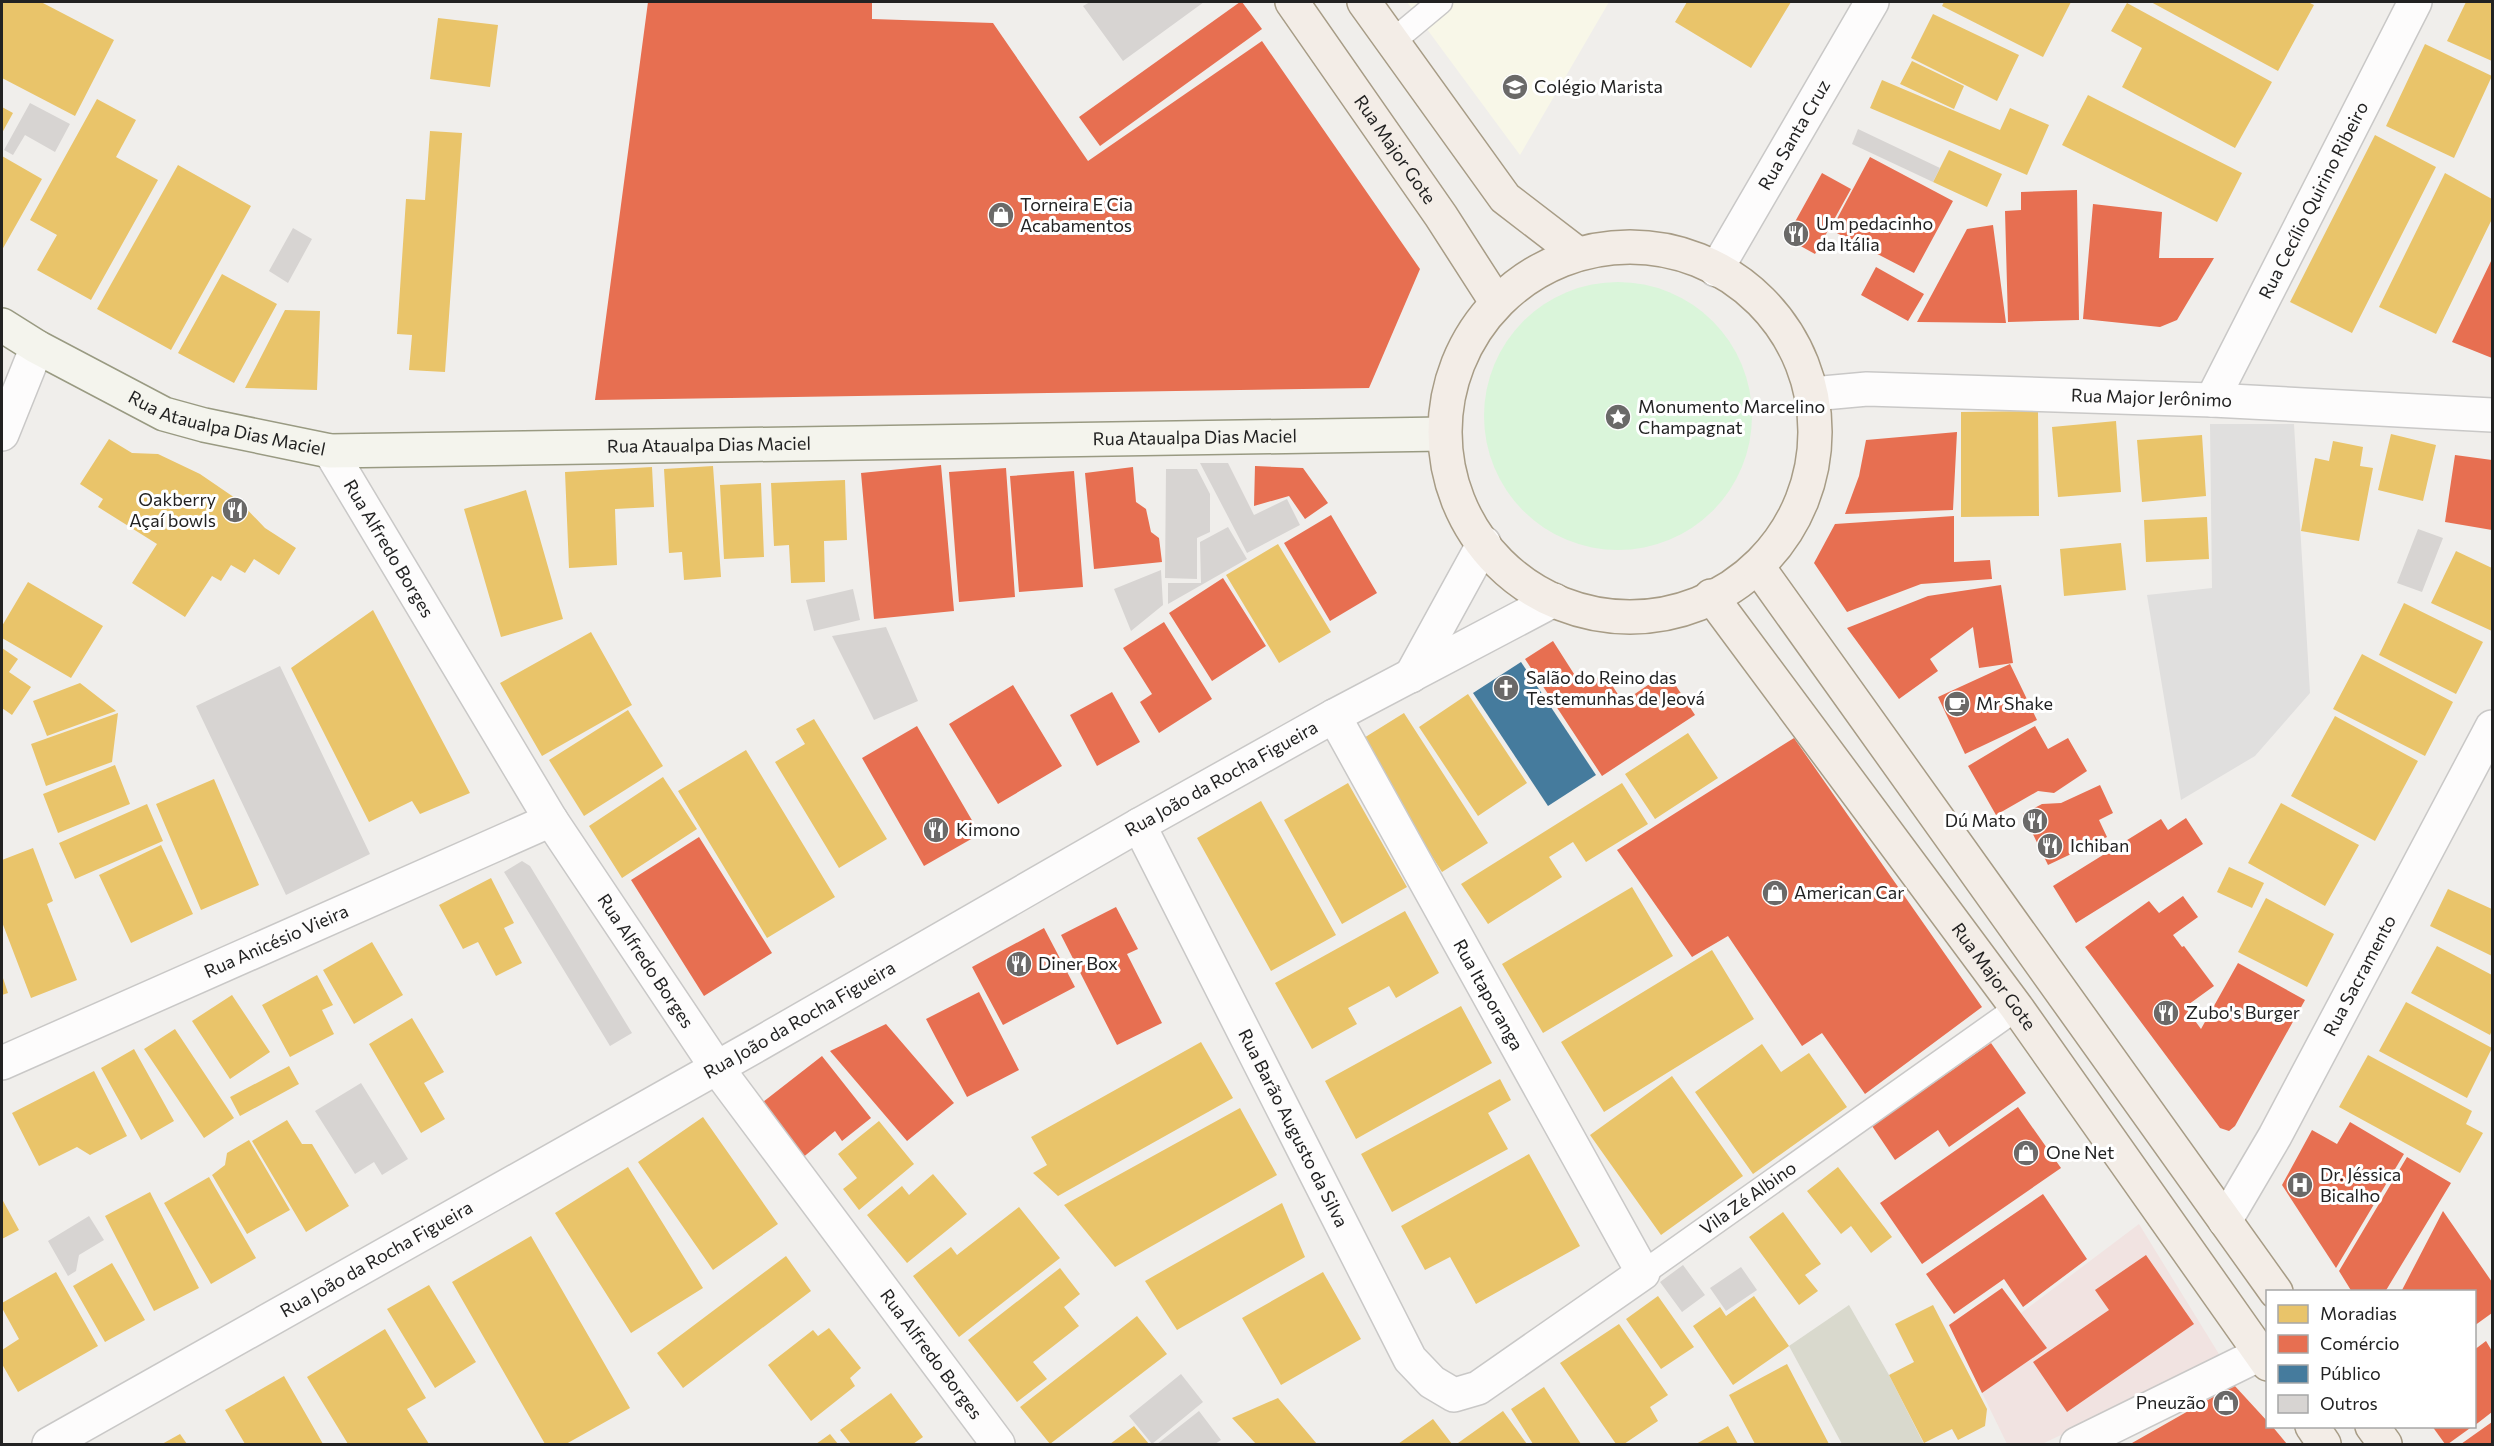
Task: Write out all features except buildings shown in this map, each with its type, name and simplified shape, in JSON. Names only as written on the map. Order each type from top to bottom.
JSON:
[{"type":"main road","name":"Rua Major Gote","points":[[1292,2],[1441,216],[1496,300]]},
{"type":"main road","points":[[1364,2],[1504,198],[1578,254]]},
{"type":"main road","points":[[1638,247],[1696,259],[1750,286],[1789,335],[1812,394],[1815,456],[1795,520],[1758,567],[1674,617],[1644,618],[1581,613],[1524,586],[1484,543],[1452,493],[1443,434],[1453,375],[1481,322],[1496,300],[1524,280],[1578,254],[1638,247]]},
{"type":"main road","points":[[1758,567],[2275,1290]]},
{"type":"main road","name":"Rua Major Gote","points":[[1711,597],[2017,1008],[2264,1359]]},
{"type":"main road","points":[[2313,1428],[2324,1444]]},
{"type":"main road","points":[[2373,1428],[2385,1444]]},
{"type":"street","name":"Rua Santa Cruz","points":[[1716,270],[1872,2]]},
{"type":"street","name":"Rua Cecílio Quirino Ribeiro","points":[[2212,400],[2415,2]]},
{"type":"street","name":"Rua Ataualpa Dias Maciel","points":[[2,325],[37,347],[164,414],[204,425],[330,451],[1443,434]]},
{"type":"street","points":[[2,434],[37,347]]},
{"type":"street","name":"Rua Major Jerônimo","points":[[1812,394],[1867,389],[2212,400],[2493,415]]},
{"type":"street","name":"Rua Alfredo Borges","points":[[330,451],[551,820],[717,1068],[988,1441]]},
{"type":"street","points":[[1411,676],[1484,543]]},
{"type":"street","name":"Rua João da Rocha Figueira","points":[[49,1444],[717,1068],[1138,825],[1334,716],[1554,600]]},
{"type":"street","name":"Rua Itaporanga","points":[[1334,716],[1643,1273]]},
{"type":"street","name":"Rua Sacramento","points":[[2225,1221],[2275,1136],[2490,737]]},
{"type":"street","name":"Rua Anicésio Vieira","points":[[2,1063],[551,820]]},
{"type":"street","name":"Rua Barão Augusto da Silva","points":[[1138,825],[1410,1359],[1432,1382],[1454,1395],[1478,1388]]},
{"type":"street","name":"Vila Zé Albino","points":[[1478,1388],[1643,1273]]},
{"type":"street","points":[[2077,1444],[2264,1359]]},
{"type":"lane","points":[[1392,42],[1440,2]]},
{"type":"lane","name":"Vila Zé Albino","points":[[1643,1273],[2017,1008]]},
{"type":"shaded area","name":"Colégio Marista","points":[[1407,2],[1609,2],[1520,155]]},
{"type":"shaded area","points":[[2210,424],[2294,424],[2310,693],[2255,756],[2181,800],[2147,595],[2212,588]]},
{"type":"shaded area","points":[[2139,1224],[2222,1359],[2042,1444],[2007,1444],[1949,1325],[2002,1288],[2021,1313]]},
{"type":"shaded area","points":[[1849,1305],[1889,1375],[1924,1444],[1842,1444],[1789,1346]]},
{"type":"green space","points":[[1605,282],[1631,282],[1657,287],[1681,297],[1713,321],[1730,341],[1747,377],[1752,416],[1747,455],[1730,491],[1713,511],[1693,528],[1657,545],[1631,550],[1605,550],[1579,545],[1555,535],[1533,520],[1514,501],[1499,479],[1489,455],[1484,429],[1484,403],[1489,377],[1499,353],[1514,331],[1533,312],[1555,297],[1579,287]]},
{"type":"place","name":"Colégio Marista","points":[[1515,87]]},
{"type":"place","name":"Torneira E Cia Acabamentos","points":[[1001,215]]},
{"type":"place","name":"Um pedacinho da Itália","points":[[1796,234]]},
{"type":"place","name":"Monumento Marcelino Champagnat","points":[[1618,417]]},
{"type":"place","name":"Oakberry Açaí bowls","points":[[235,510]]},
{"type":"place","name":"Salão do Reino das Testemunhas de Jeová","points":[[1506,688]]},
{"type":"place","name":"Mr Shake","points":[[1957,704]]},
{"type":"place","name":"Dú Mato","points":[[2035,821]]},
{"type":"place","name":"Kimono","points":[[936,830]]},
{"type":"place","name":"Ichiban","points":[[2050,846]]},
{"type":"place","name":"American Car","points":[[1775,893]]},
{"type":"place","name":"Diner Box","points":[[1019,964]]},
{"type":"place","name":"Zubo's Burger","points":[[2166,1013]]},
{"type":"place","name":"One Net","points":[[2026,1153]]},
{"type":"place","name":"Dr. Jéssica Bicalho","points":[[2300,1185]]},
{"type":"place","name":"Pneuzão","points":[[2226,1403]]}]
